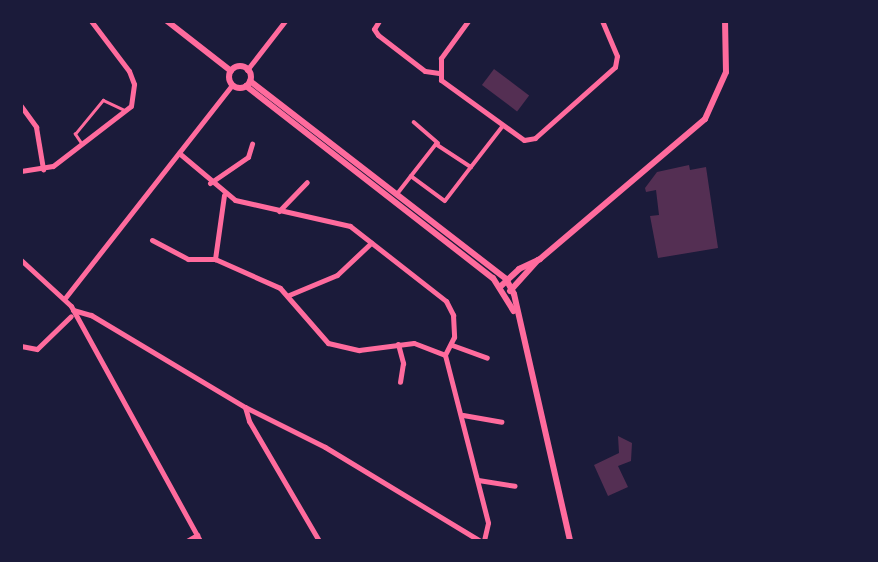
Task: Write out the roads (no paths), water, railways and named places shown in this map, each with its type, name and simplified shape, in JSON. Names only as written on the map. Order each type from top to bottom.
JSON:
[{"type":"street","points":[[21,171],[43,169],[83,146],[126,112],[134,84],[91,21]]},
{"type":"street","points":[[65,298],[232,85],[231,71],[167,21]]},
{"type":"street","points":[[248,83],[247,70],[285,21]]},
{"type":"street","points":[[379,21],[374,29],[378,35],[425,71],[439,73]]},
{"type":"street","points":[[468,21],[441,58],[439,73],[446,85],[524,140],[535,138],[612,71],[617,56],[602,21]]},
{"type":"street","points":[[509,291],[540,259],[708,116],[726,72],[724,21]]},
{"type":"street","points":[[231,71],[239,67],[247,70]]},
{"type":"street","points":[[232,85],[248,83],[509,291]]},
{"type":"street","points":[[21,106],[36,127],[43,169]]},
{"type":"street","points":[[414,122],[471,167]]},
{"type":"street","points":[[411,176],[445,201],[502,127]]},
{"type":"street","points":[[394,198],[438,143]]},
{"type":"street","points":[[210,183],[248,157],[253,145]]},
{"type":"street","points":[[179,153],[224,195],[279,211],[344,224],[371,243],[446,301],[454,322],[452,345],[445,355]]},
{"type":"street","points":[[279,211],[307,181]]},
{"type":"street","points":[[215,259],[224,195]]},
{"type":"street","points":[[394,198],[506,279],[570,541]]},
{"type":"street","points":[[72,313],[91,316],[245,407],[325,447],[482,541],[489,531],[463,415],[445,355],[425,345],[398,344],[359,350],[336,347],[315,330],[289,295],[269,281],[215,259],[188,258],[152,240]]},
{"type":"street","points":[[289,295],[337,275],[371,243]]},
{"type":"street","points":[[501,286],[506,279],[540,259]]},
{"type":"street","points":[[21,260],[65,298],[198,538],[187,541]]},
{"type":"street","points":[[21,346],[37,349],[72,313]]},
{"type":"street","points":[[398,344],[402,363],[400,382]]},
{"type":"street","points":[[452,345],[487,358]]},
{"type":"street","points":[[245,407],[249,421],[319,541]]},
{"type":"street","points":[[463,415],[500,422]]},
{"type":"street","points":[[478,480],[515,486]]},
{"type":"lane","points":[[83,146],[75,134],[100,102],[109,99],[126,112]]}]
